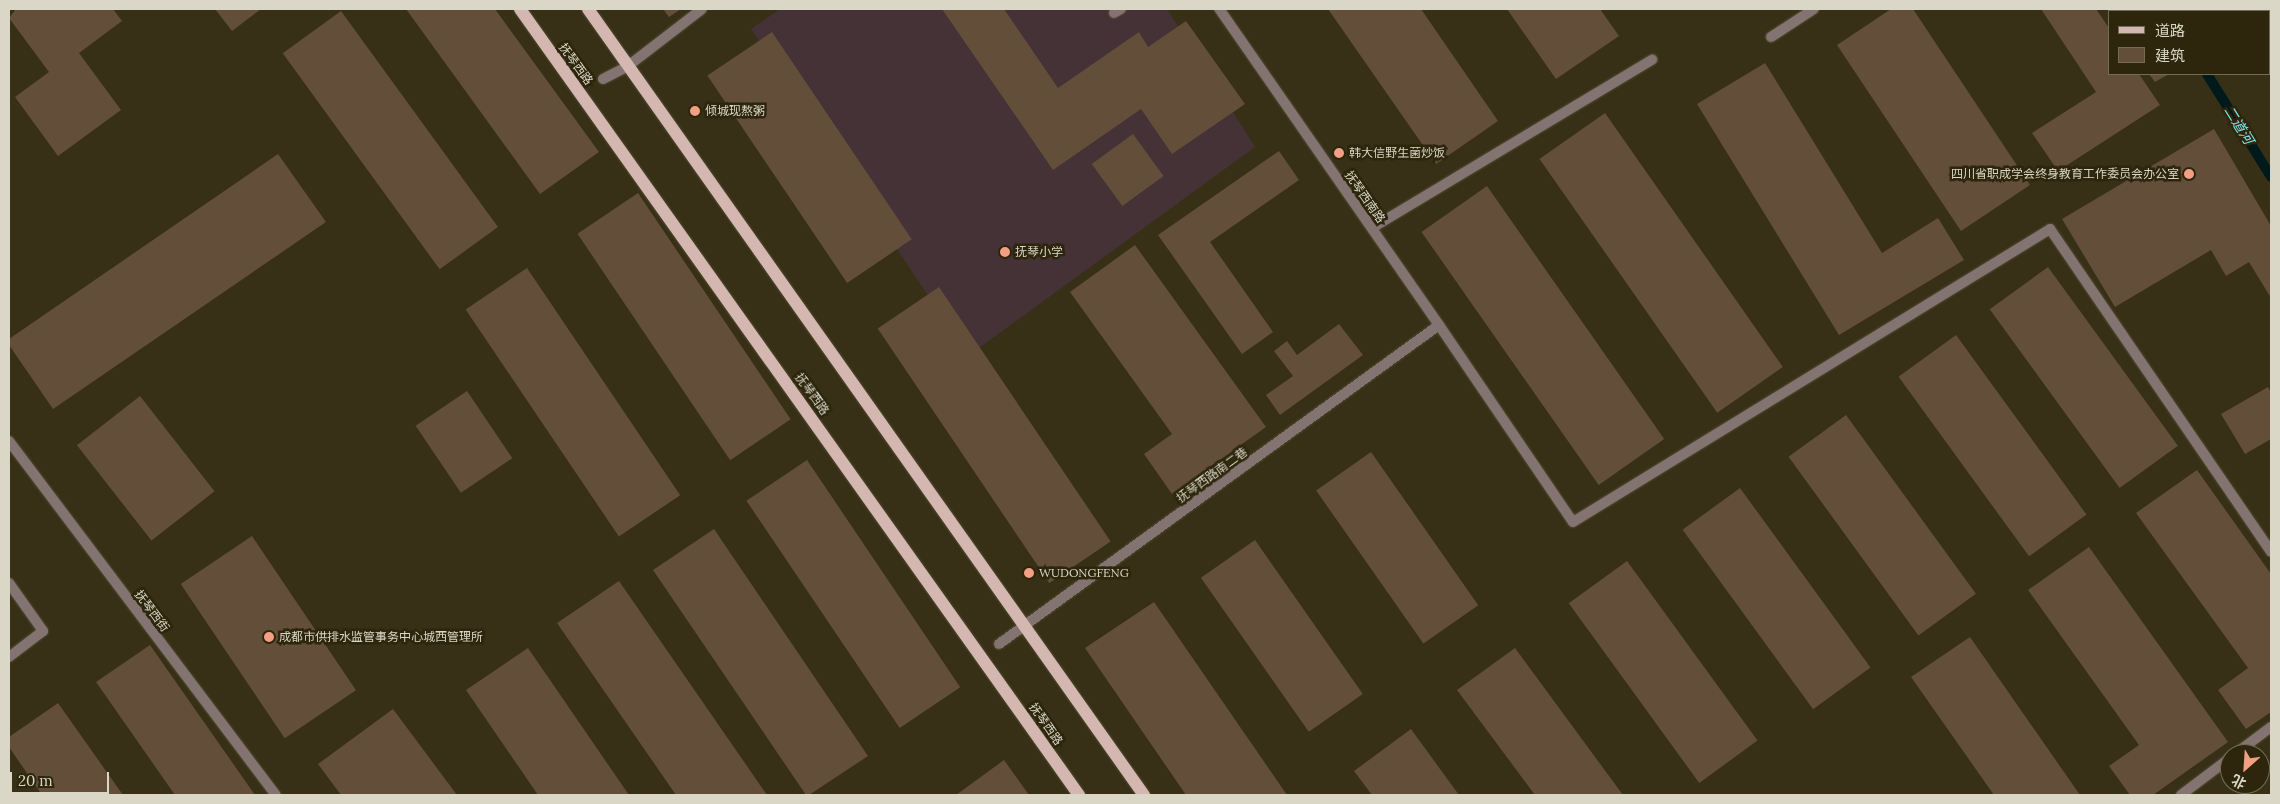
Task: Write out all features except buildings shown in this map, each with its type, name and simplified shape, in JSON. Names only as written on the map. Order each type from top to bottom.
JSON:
[{"type":"main road","name":"抚琴西路","points":[[520,9],[1080,795]]},
{"type":"main road","points":[[588,9],[1144,795]]},
{"type":"street","points":[[603,79],[628,66],[702,9]]},
{"type":"street","name":"抚琴西南路","points":[[1218,9],[1440,325],[1573,522],[2050,229],[2271,552]]},
{"type":"street","points":[[1771,37],[1814,9]]},
{"type":"street","points":[[1372,228],[1652,60]]},
{"type":"street","name":"抚琴西路南二巷","points":[[998,644],[1440,325]]},
{"type":"street","name":"抚琴西街","points":[[9,441],[276,795]]},
{"type":"street","points":[[9,583],[43,631],[9,657]]},
{"type":"street","points":[[2248,744],[2271,727]]},
{"type":"street","points":[[2181,795],[2220,766]]},
{"type":"shaded area","name":"抚琴小学","points":[[780,9],[1167,9],[1255,147],[968,356],[751,29]]},
{"type":"waterway","name":"二道河","points":[[2208,75],[2271,177]]},
{"type":"place","name":"倾城现熬粥","points":[[695,111]]},
{"type":"place","name":"韩大信野生菌炒饭","points":[[1339,153]]},
{"type":"place","name":"四川省职成学会终身教育工作委员会办公室","points":[[2189,174]]},
{"type":"place","name":"抚琴小学","points":[[1005,252]]},
{"type":"place","name":"WUDONGFENG","points":[[1029,573]]},
{"type":"place","name":"成都市供排水监管事务中心城西管理所","points":[[269,637]]}]
